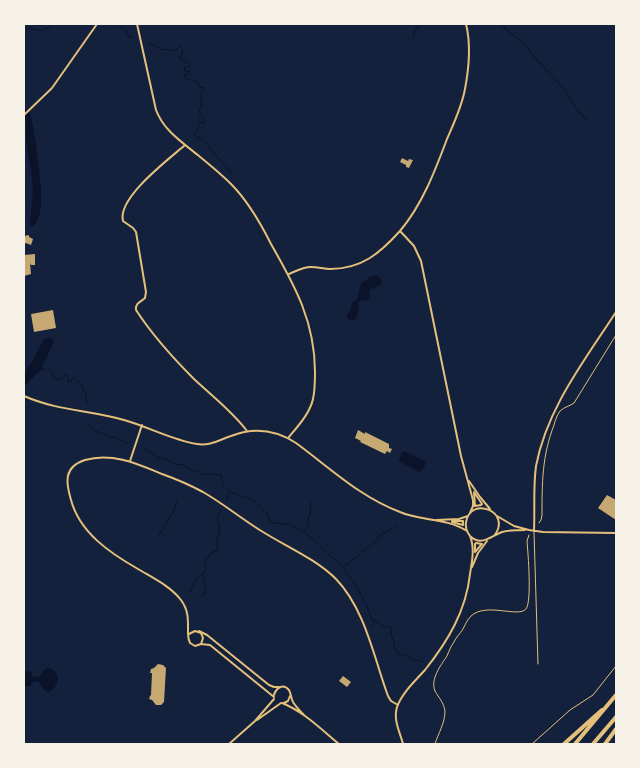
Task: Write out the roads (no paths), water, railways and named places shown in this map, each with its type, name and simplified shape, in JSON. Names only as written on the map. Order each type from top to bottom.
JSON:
[{"type":"highway","points":[[575,744],[616,696]]},
{"type":"highway","points":[[564,744],[606,708]]},
{"type":"highway","points":[[593,744],[616,717]]},
{"type":"highway","points":[[605,744],[616,729]]},
{"type":"street","points":[[24,115],[58,80],[97,24]]},
{"type":"street","points":[[137,24],[158,116],[166,128],[224,177],[246,201],[288,274],[308,320],[312,333],[315,362],[314,390],[311,404],[289,438]]},
{"type":"street","points":[[288,274],[309,267],[332,269],[356,264],[383,249],[412,217],[427,188],[461,104],[466,86],[468,66],[466,24]]},
{"type":"street","points":[[186,145],[142,183],[130,198],[122,215],[123,220],[136,232],[146,292],[145,298],[138,302],[135,308],[184,369],[232,413],[247,432]]},
{"type":"street","points":[[400,231],[414,246],[422,262],[461,456],[473,502],[470,513]]},
{"type":"street","points":[[534,531],[536,466],[549,423],[567,387],[616,312]]},
{"type":"street","points":[[24,396],[52,406],[114,417],[142,425],[177,439],[204,444],[237,434],[269,431],[289,438],[357,490],[375,501],[405,514],[456,525],[467,530]]},
{"type":"street","points":[[130,461],[142,425]]},
{"type":"street","points":[[340,744],[290,707],[277,702],[210,645],[201,644],[195,646],[191,644],[188,640],[188,615],[180,600],[162,583],[123,560],[96,540],[83,525],[73,505],[67,479],[71,469],[89,459],[114,458],[130,461],[180,481],[203,492],[331,574],[346,591],[354,605],[368,638],[388,696],[391,701],[398,705]]},
{"type":"street","points":[[468,479],[483,501],[496,515],[509,524],[525,530]]},
{"type":"street","points":[[474,492],[482,505],[476,506],[475,499],[474,492]]},
{"type":"street","points":[[403,744],[396,718],[398,705],[440,651],[452,631],[466,599],[473,548],[466,521],[470,513],[475,509],[487,509],[493,512]]},
{"type":"street","points":[[494,536],[498,527],[496,515]]},
{"type":"street","points":[[434,520],[468,516]]},
{"type":"street","points":[[471,569],[480,550],[488,540],[504,532],[525,530],[616,533]]},
{"type":"street","points":[[470,536],[479,541],[488,540]]},
{"type":"street","points":[[188,636],[193,631],[199,631],[207,635],[270,685],[288,689],[295,705],[305,717]]},
{"type":"street","points":[[199,631],[203,638],[201,644]]},
{"type":"street","points":[[229,744],[255,721],[274,698],[275,691],[280,687]]},
{"type":"street","points":[[255,721],[281,703],[287,702],[290,696]]},
{"type":"lane","points":[[534,531],[538,664]]},
{"type":"water","points":[[24,106],[31,116],[41,187],[40,213],[32,227],[30,224],[33,189],[26,140]]},
{"type":"water","points":[[375,275],[381,279],[381,285],[370,289],[368,300],[358,303],[359,310],[356,319],[352,321],[347,318],[347,315],[352,303],[358,298],[361,284]]},
{"type":"water","points":[[52,338],[54,342],[42,367],[45,369],[36,374],[24,386],[24,373],[44,339]]},
{"type":"water","points":[[405,451],[425,461],[426,463],[422,471],[419,472],[400,462],[402,452]]},
{"type":"water","points":[[46,668],[51,669],[57,675],[57,683],[52,690],[48,692],[43,689],[38,681],[32,682],[31,686],[24,686],[24,671],[32,672],[32,676],[39,677]]},
{"type":"waterway","points":[[24,28],[44,30],[52,24]]},
{"type":"waterway","points":[[105,24],[114,24]]},
{"type":"waterway","points":[[118,24],[125,29],[128,36],[133,38]]},
{"type":"waterway","points":[[413,38],[420,24]]},
{"type":"waterway","points":[[499,24],[526,46],[565,90],[577,110],[587,120]]},
{"type":"waterway","points":[[148,43],[163,50],[170,49],[173,51],[180,47],[183,50],[180,58],[190,65],[189,67],[184,67],[185,71],[190,71],[189,74],[185,74],[185,77],[188,80],[196,80],[200,88],[203,87],[204,89],[200,93],[202,98],[200,103],[202,106],[199,110],[201,114],[199,116],[205,120],[204,123],[200,122],[198,125],[199,129],[194,134],[206,143],[231,173]]},
{"type":"waterway","points":[[45,369],[51,371],[58,380],[67,374],[68,381],[71,382],[72,378],[75,378],[82,385],[87,403]]},
{"type":"waterway","points":[[87,422],[90,427],[100,433],[127,443]]},
{"type":"waterway","points":[[144,449],[157,458],[164,458],[175,464],[184,465],[203,475],[221,475],[224,487],[256,503],[268,514],[271,523],[289,524],[312,538],[342,565],[366,604],[372,620],[392,629],[391,635],[394,647],[399,654],[406,655],[412,660],[424,662]]},
{"type":"waterway","points":[[226,500],[230,492]]},
{"type":"waterway","points":[[158,537],[174,510],[177,500]]},
{"type":"waterway","points":[[304,532],[308,525],[311,502]]},
{"type":"waterway","points":[[201,596],[204,595],[205,591],[203,576],[206,569],[205,560],[217,549],[220,530],[217,519],[221,509]]},
{"type":"waterway","points":[[362,552],[375,542],[380,535],[397,526]]},
{"type":"waterway","points":[[344,566],[360,555]]},
{"type":"waterway","points":[[190,592],[192,586],[204,573]]},
{"type":"waterway","points":[[371,627],[374,625],[372,620]]}]
